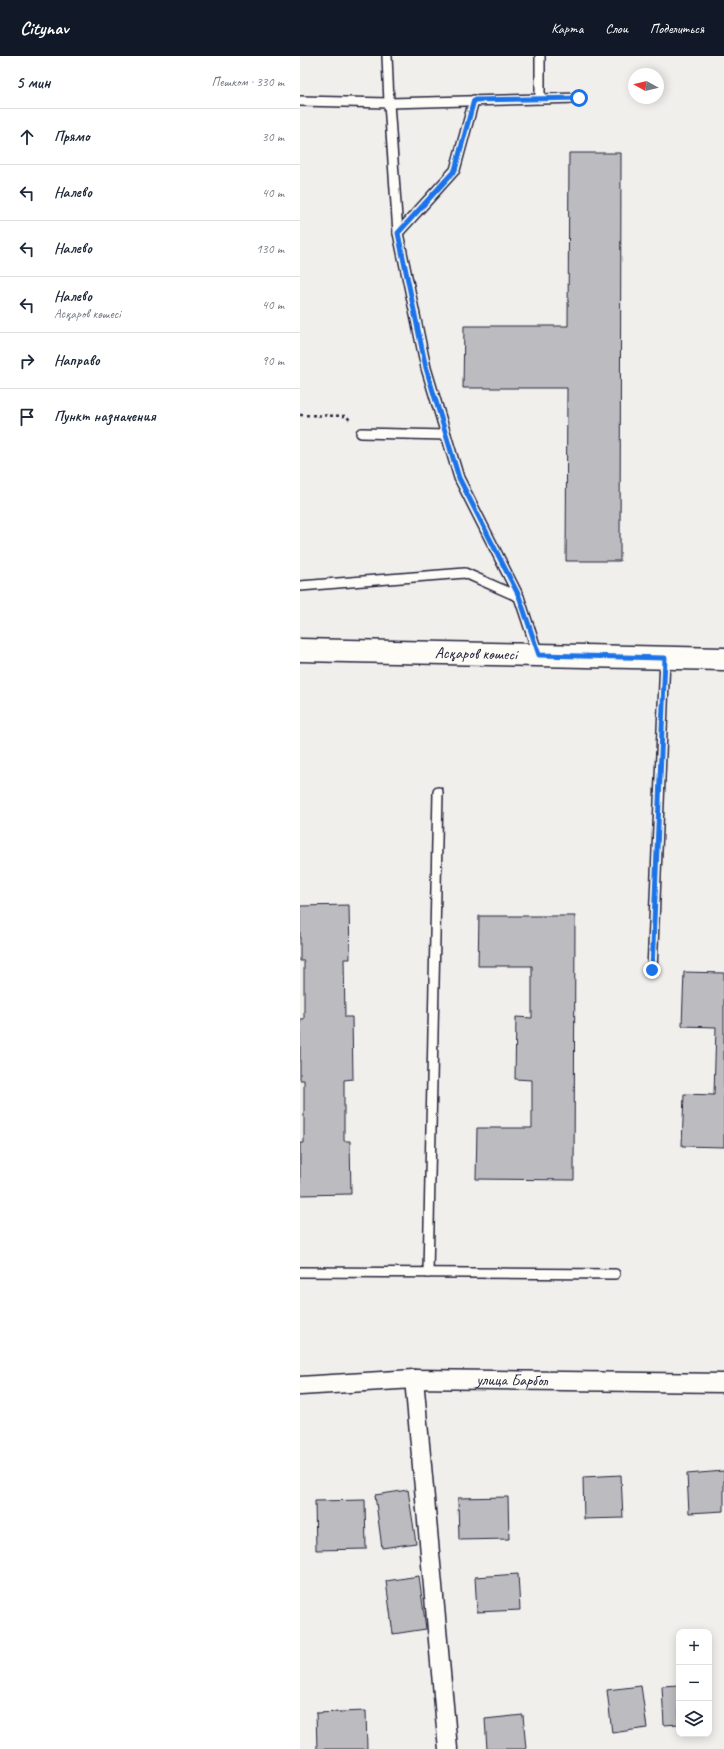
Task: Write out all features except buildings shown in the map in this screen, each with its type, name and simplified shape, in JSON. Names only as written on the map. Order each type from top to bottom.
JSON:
[{"type":"main road","name":"Асқаров көшесі","points":[[300,650],[724,659]]},
{"type":"street","name":"улица Барбол","points":[[300,1386],[414,1379],[724,1384]]},
{"type":"street","points":[[414,1379],[448,1749]]},
{"type":"lane","points":[[387,56],[398,233],[426,368],[459,478],[519,596],[539,655]]},
{"type":"lane","points":[[540,56],[540,99]]},
{"type":"lane","points":[[300,101],[389,103],[579,98]]},
{"type":"lane","points":[[398,233],[455,170],[474,100]]},
{"type":"lane","points":[[361,433],[446,435]]},
{"type":"lane","points":[[300,586],[465,572],[519,596]]},
{"type":"lane","points":[[652,970],[665,658]]},
{"type":"lane","points":[[428,1273],[438,792]]},
{"type":"lane","points":[[300,1272],[615,1274]]},
{"type":"path","points":[[300,415],[346,416],[361,433]]},
{"type":"route","points":[[579,98],[474,100],[455,170],[398,233],[426,368],[459,478],[519,596],[539,655],[665,658],[652,970]]}]
